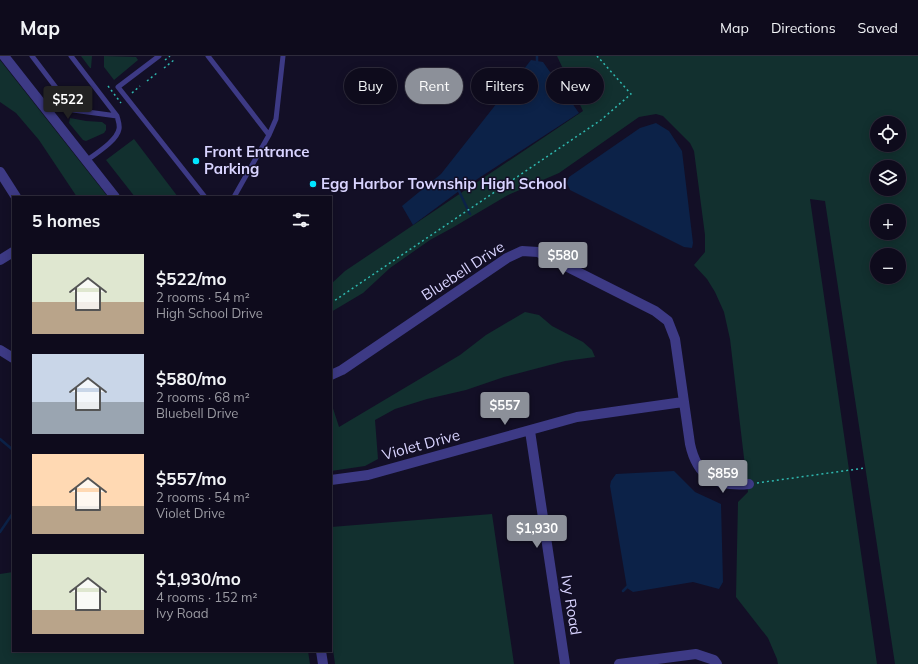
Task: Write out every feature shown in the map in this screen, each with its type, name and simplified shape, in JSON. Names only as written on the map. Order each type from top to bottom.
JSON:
[{"type":"street","points":[[4,56],[114,196]]},
{"type":"street","points":[[0,172],[15,196]]},
{"type":"street","name":"Bluebell Drive","points":[[332,375],[342,370],[507,258],[519,252],[533,251],[542,253],[655,311],[668,321],[675,339],[683,402],[692,454],[705,474],[721,483],[730,485],[749,484]]},
{"type":"street","points":[[0,260],[12,253]]},
{"type":"street","points":[[0,350],[12,357]]},
{"type":"street","name":"Violet Drive","points":[[332,480],[368,475],[577,417],[683,402]]},
{"type":"street","name":"Ivy Road","points":[[530,431],[565,664]]},
{"type":"street","points":[[321,652],[323,664]]},
{"type":"street","points":[[619,664],[696,654],[714,660],[717,664]]},
{"type":"lane","points":[[32,56],[73,110],[117,116]]},
{"type":"lane","points":[[71,56],[117,116],[119,129],[116,136],[86,161]]},
{"type":"lane","points":[[159,56],[118,87],[204,196]]},
{"type":"lane","points":[[208,56],[269,135]]},
{"type":"lane","points":[[235,196],[269,135],[277,115],[283,56]]},
{"type":"path","points":[[332,302],[601,120],[631,94],[597,56]]},
{"type":"path","points":[[164,68],[174,60]]},
{"type":"path","points":[[147,81],[157,73]]},
{"type":"path","points":[[108,86],[120,103]]},
{"type":"path","points":[[129,94],[140,86]]},
{"type":"path","points":[[749,484],[865,468]]},
{"type":"green space","points":[[81,56],[92,56],[91,68],[90,68]]},
{"type":"green space","points":[[104,56],[136,57],[138,60],[114,80],[104,67]]},
{"type":"green space","points":[[557,56],[918,56],[918,664],[895,664],[825,201],[810,199],[877,664],[778,664],[768,638],[736,597],[738,502],[748,492],[730,339],[724,312],[715,292],[707,279],[694,265],[705,252],[705,235],[694,151],[690,143],[663,116],[656,114],[639,117],[559,173],[508,195],[430,240],[390,268],[363,293],[332,311],[332,283],[345,271],[583,111],[580,104],[604,104],[604,68],[563,68]]},
{"type":"green space","points":[[0,60],[107,196],[76,196],[39,140],[16,113],[0,102]]},
{"type":"green space","points":[[70,118],[102,122],[106,125],[106,130],[104,133],[86,141],[83,140],[69,123]]},
{"type":"green space","points":[[134,139],[177,196],[134,196],[106,160]]},
{"type":"green space","points":[[525,312],[539,315],[552,326],[583,342],[592,350],[595,357],[565,361],[395,409],[375,420],[378,459],[365,466],[332,471],[332,405],[339,427],[460,355],[486,335]]},
{"type":"green space","points":[[492,514],[514,664],[335,664],[332,642],[332,527]]},
{"type":"green space","points":[[12,572],[12,652],[308,652],[310,664],[0,664],[0,574]]},
{"type":"water","points":[[531,60],[543,62],[547,68],[546,68],[546,104],[573,104],[579,113],[459,191],[413,225],[402,206],[441,174],[496,104],[538,104],[538,68],[525,68]]},
{"type":"water","points":[[656,123],[669,131],[682,151],[693,243],[692,248],[684,247],[570,190],[567,183],[569,177],[640,128]]},
{"type":"water","points":[[674,471],[695,492],[721,504],[723,582],[719,589],[693,582],[633,592],[627,588],[610,486],[611,481],[616,474]]},
{"type":"waterway","points":[[537,56],[537,63]]},
{"type":"waterway","points":[[458,189],[470,214]]},
{"type":"waterway","points":[[0,439],[12,449]]},
{"type":"waterway","points":[[0,532],[12,514]]},
{"type":"waterway","points":[[623,591],[628,586]]},
{"type":"place","name":"Front Entrance Parking","points":[[196,161]]},
{"type":"place","name":"Egg Harbor Township High School","points":[[313,184]]}]
